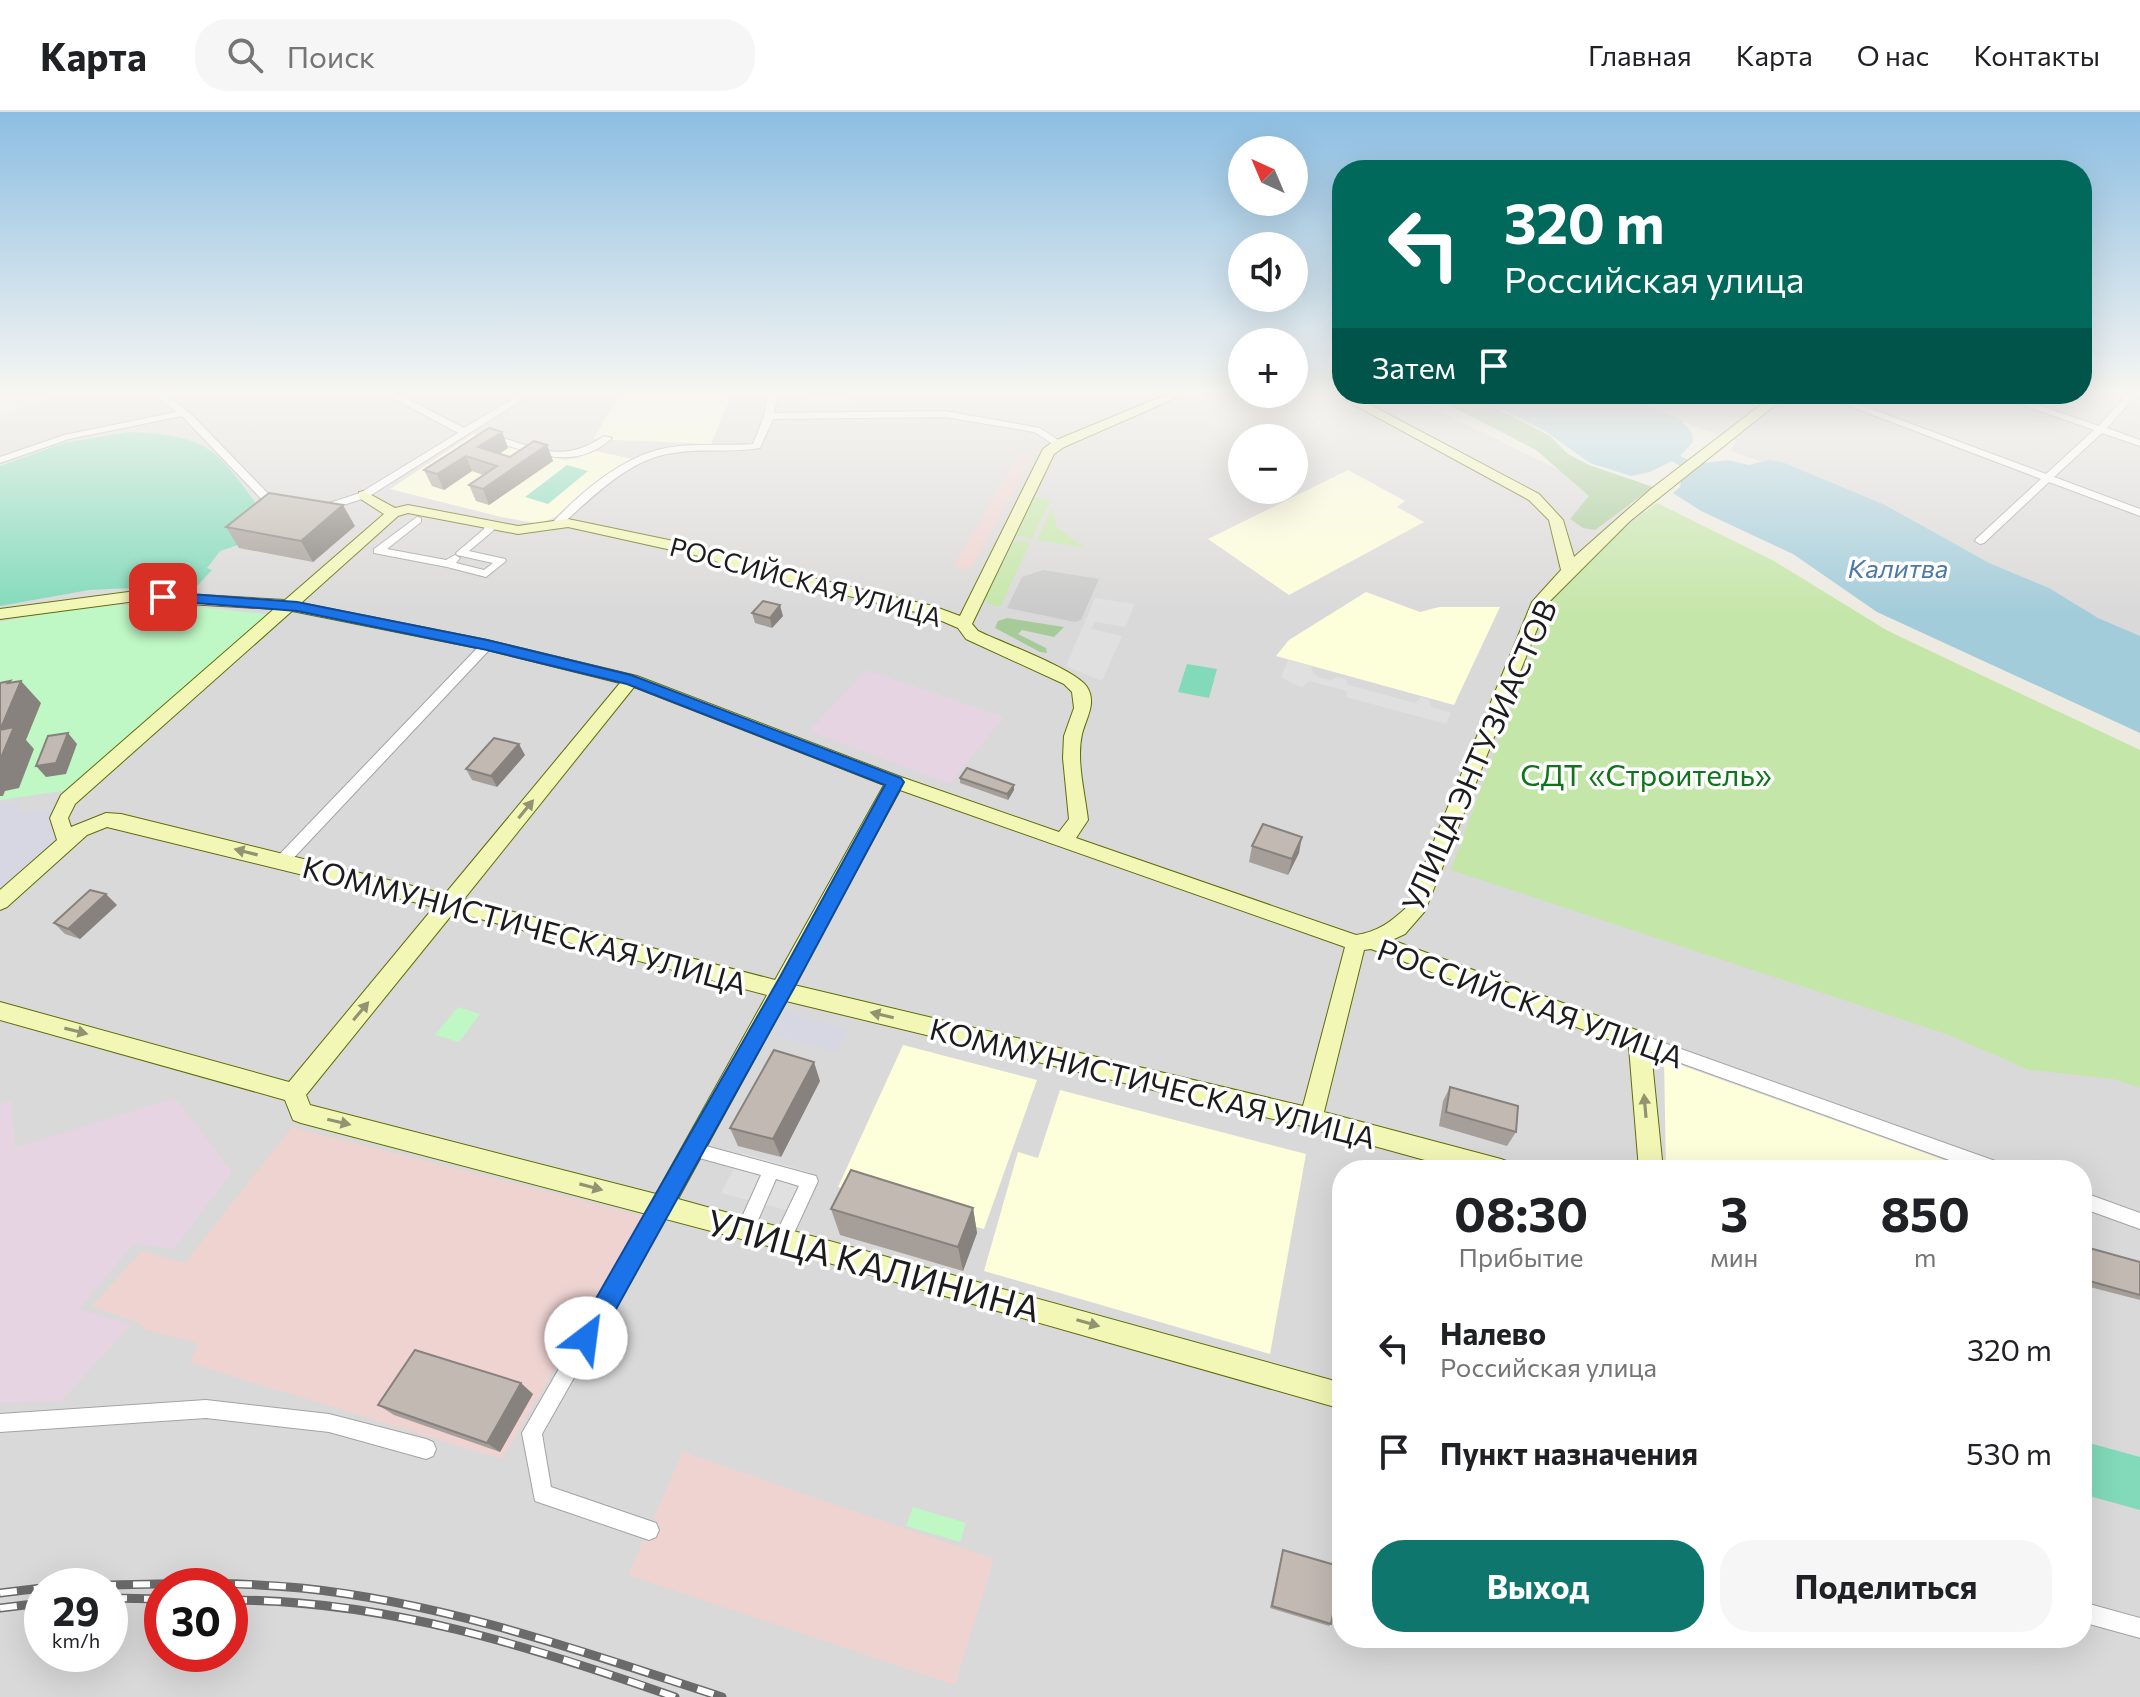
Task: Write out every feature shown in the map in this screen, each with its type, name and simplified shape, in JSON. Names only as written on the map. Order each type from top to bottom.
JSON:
[{"type":"street","points":[[233,465],[275,508],[288,512]]},
{"type":"street","points":[[317,509],[364,495],[411,465]]},
{"type":"street","points":[[556,524],[608,481],[636,465]]},
{"type":"street","points":[[964,624],[1042,465]]},
{"type":"street","points":[[1474,465],[1550,508],[1559,522],[1568,569]]},
{"type":"street","name":"УЛИЦА ЭНТУЗИАСТОВ","points":[[1364,942],[1398,928],[1415,911],[1540,602],[1568,569],[1692,465]]},
{"type":"street","points":[[2013,465],[2140,513]]},
{"type":"street","points":[[1980,541],[2062,465]]},
{"type":"street","points":[[67,842],[59,818],[62,808],[393,513],[364,495]]},
{"type":"street","name":"РОССИЙСКАЯ УЛИЦА","points":[[393,513],[408,509],[489,526],[533,530],[568,523],[707,553],[753,569],[933,611],[964,624],[972,635],[1070,680],[1080,690],[1083,708],[1073,736],[1072,758],[1079,820],[1064,840]]},
{"type":"street","points":[[417,520],[378,551],[486,574],[501,561],[461,553]]},
{"type":"street","points":[[448,564],[489,530],[489,526]]},
{"type":"street","name":"РОССИЙСКАЯ УЛИЦА","points":[[0,614],[136,596],[287,605],[487,645],[631,680],[895,782],[1364,942],[1970,1160]]},
{"type":"street","points":[[282,861],[487,645]]},
{"type":"street","points":[[294,1093],[631,680]]},
{"type":"street","points":[[649,1530],[542,1494],[532,1433],[782,991],[895,782]]},
{"type":"street","name":"КОММУНИСТИЧЕСКАЯ УЛИЦА","points":[[0,902],[80,830],[106,820],[450,903],[782,991],[1311,1119],[1464,1160]]},
{"type":"street","points":[[1311,1119],[1364,942]]},
{"type":"street","name":"УЛИЦА КАЛИНИНА","points":[[0,1011],[294,1093],[301,1113],[783,1238],[1332,1393]]},
{"type":"street","points":[[1639,1041],[1650,1160]]},
{"type":"street","points":[[691,1149],[810,1181],[783,1238]]},
{"type":"street","points":[[746,1228],[771,1172]]},
{"type":"street","points":[[2092,1204],[2140,1221]]},
{"type":"street","points":[[0,1423],[206,1409],[329,1423],[426,1449]]},
{"type":"street","points":[[2092,1615],[2140,1628]]},
{"type":"shaded area","points":[[0,465],[1228,465],[1228,504],[1308,504],[1308,465],[1549,465],[2037,704],[2140,750],[2140,1697],[0,1697]]},
{"type":"shaded area","points":[[426,465],[629,465],[586,491],[557,516],[540,524],[390,489]]},
{"type":"shaded area","points":[[1013,465],[1028,465],[970,570],[953,567]]},
{"type":"shaded area","points":[[1771,465],[2140,465],[2140,639],[1826,484]]},
{"type":"shaded area","points":[[1348,470],[1405,501],[1397,507],[1424,522],[1289,595],[1208,539],[1279,504],[1308,504],[1308,490]]},
{"type":"shaded area","points":[[1043,570],[1099,579],[1081,620],[1075,622],[1007,608],[1022,577]]},
{"type":"shaded area","points":[[1366,592],[1420,612],[1439,607],[1500,607],[1454,705],[1276,656],[1289,640]]},
{"type":"shaded area","points":[[1095,598],[1135,604],[1125,627],[1095,622],[1091,629],[1122,636],[1102,681],[1066,666]]},
{"type":"shaded area","points":[[1288,660],[1311,666],[1318,677],[1345,679],[1348,685],[1415,703],[1421,697],[1429,700],[1431,707],[1451,713],[1446,724],[1346,697],[1347,692],[1343,690],[1309,681],[1302,687],[1281,677]]},
{"type":"shaded area","points":[[867,670],[1003,717],[950,784],[809,731]]},
{"type":"shaded area","points":[[20,802],[18,813],[62,808],[71,810],[67,842],[0,902],[0,805]]},
{"type":"shaded area","points":[[785,1013],[848,1029],[837,1052],[774,1035]]},
{"type":"shaded area","points":[[903,1045],[1037,1080],[984,1229],[838,1187]]},
{"type":"shaded area","points":[[1664,1059],[1944,1160],[1666,1160]]},
{"type":"shaded area","points":[[1060,1090],[1306,1154],[1270,1354],[984,1271],[1018,1152],[1038,1158]]},
{"type":"shaded area","points":[[175,1098],[232,1172],[174,1249],[134,1243],[79,1309],[131,1325],[61,1401],[0,1403],[0,1104],[11,1101],[15,1148]]},
{"type":"shaded area","points":[[292,1127],[643,1216],[502,1459],[190,1363],[198,1343],[146,1330],[139,1323],[92,1306],[142,1251],[185,1263]]},
{"type":"shaded area","points":[[742,1153],[810,1172],[790,1211],[721,1193]]},
{"type":"shaded area","points":[[683,1452],[994,1559],[955,1685],[628,1575]]},
{"type":"green space","points":[[226,465],[269,520],[238,545],[220,551],[207,568],[212,570],[198,585],[89,590],[0,606],[0,466]]},
{"type":"green space","points":[[567,465],[588,471],[548,504],[525,497]]},
{"type":"green space","points":[[1553,465],[1589,465],[1653,487],[1595,530],[1583,528],[1570,519],[1589,496]]},
{"type":"green space","points":[[1034,497],[1051,500],[1032,539],[1016,536]]},
{"type":"green space","name":"СДТ «Строитель»","points":[[1657,503],[1774,561],[1888,631],[2140,750],[2140,1088],[2114,1079],[2029,1070],[1946,1034],[1451,870],[1550,600],[1604,544]]},
{"type":"green space","points":[[1052,508],[1057,527],[1085,548],[1037,540]]},
{"type":"green space","points":[[1013,543],[1030,543],[1000,607],[988,604],[985,599]]},
{"type":"green space","points":[[117,605],[177,605],[267,614],[68,790],[0,800],[0,622],[52,612]]},
{"type":"green space","points":[[1007,618],[1064,627],[1054,637],[1022,630],[1018,634],[1046,648],[1047,653],[1040,652],[995,628],[998,621]]},
{"type":"green space","points":[[1187,664],[1217,669],[1209,698],[1178,692]]},
{"type":"green space","points":[[458,1007],[480,1014],[459,1042],[435,1035]]},
{"type":"green space","points":[[2092,1444],[2140,1457],[2140,1510],[2092,1497]]},
{"type":"green space","points":[[913,1507],[966,1523],[960,1542],[906,1526]]},
{"type":"water","name":"Калитва","points":[[1596,465],[1664,465],[1631,476]]},
{"type":"water","name":"Калитва","points":[[1679,465],[1789,465],[1885,505],[1989,563],[2049,588],[2098,618],[2140,636],[2140,733],[1877,612],[1793,554],[1701,511],[1673,493],[1680,487],[1684,468]]},
{"type":"building","points":[[432,465],[452,465],[437,474],[424,470]]},
{"type":"building","points":[[494,465],[518,465],[483,489],[469,485],[497,466]]},
{"type":"building","points":[[269,493],[343,505],[301,541],[226,527]]},
{"type":"building","points":[[763,601],[780,605],[770,618],[752,613]]},
{"type":"building","points":[[21,681],[0,730],[0,683]]},
{"type":"building","points":[[14,727],[0,760],[0,730]]},
{"type":"building","points":[[68,733],[56,763],[36,766],[48,736]]},
{"type":"building","points":[[494,738],[519,744],[491,776],[466,769]]},
{"type":"building","points":[[967,768],[1014,785],[1007,794],[960,778]]},
{"type":"building","points":[[1263,824],[1302,837],[1292,859],[1252,846]]},
{"type":"building","points":[[90,890],[106,894],[68,929],[54,923]]},
{"type":"building","points":[[774,1050],[814,1062],[773,1139],[730,1128]]},
{"type":"building","points":[[1450,1087],[1518,1106],[1516,1132],[1446,1112]]},
{"type":"building","points":[[851,1170],[973,1208],[958,1247],[831,1209]]},
{"type":"building","points":[[2092,1249],[2140,1262],[2140,1295],[2092,1282]]},
{"type":"building","points":[[415,1350],[521,1383],[487,1443],[378,1405]]},
{"type":"building","points":[[1283,1550],[1332,1564],[1331,1624],[1272,1606]]},
{"type":"railway","points":[[128,1585],[242,1584],[301,1588],[409,1605],[514,1631],[722,1697]]},
{"type":"railway","points":[[0,1593],[24,1590]]},
{"type":"railway","points":[[128,1598],[144,1599]]},
{"type":"railway","points":[[248,1601],[345,1608],[456,1629],[566,1660],[675,1697]]},
{"type":"railway","points":[[0,1608],[24,1605]]},
{"type":"route","points":[[163,597],[297,606],[487,645],[631,680],[895,782],[787,983],[586,1338]]}]
